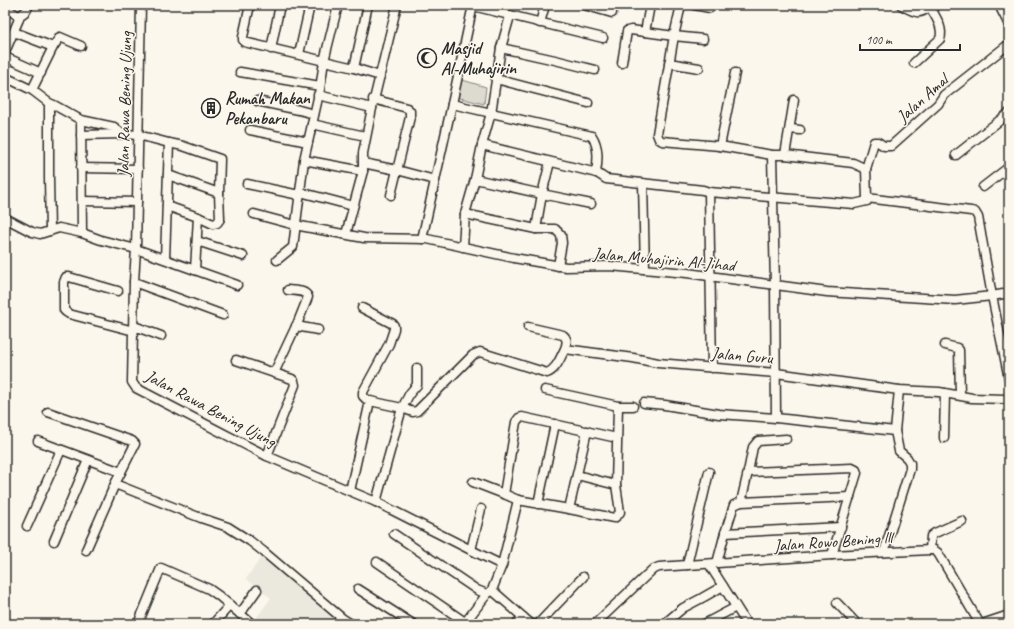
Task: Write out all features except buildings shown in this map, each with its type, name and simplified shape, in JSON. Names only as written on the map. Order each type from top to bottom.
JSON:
[{"type":"street","points":[[5,52],[19,19],[18,17],[26,11],[29,5]]},
{"type":"street","name":"Jalan Rawa Bening Ujung","points":[[141,5],[132,382],[136,388],[267,456],[376,502],[502,565]]},
{"type":"street","points":[[250,5],[243,40],[244,42],[299,54],[380,76]]},
{"type":"street","points":[[271,49],[280,5]]},
{"type":"street","points":[[299,54],[310,5]]},
{"type":"street","points":[[277,260],[293,247],[304,160],[324,61],[338,5]]},
{"type":"street","points":[[354,68],[368,5]]},
{"type":"street","points":[[346,234],[363,167],[363,153],[373,99],[397,5]]},
{"type":"street","points":[[422,239],[473,5],[510,16],[603,38]]},
{"type":"street","points":[[540,23],[545,5]]},
{"type":"street","points":[[584,5],[612,13]]},
{"type":"street","points":[[645,32],[650,5]]},
{"type":"street","points":[[681,5],[674,36],[657,134],[659,138],[662,141],[720,146],[772,155],[785,155],[853,163],[866,169],[867,198]]},
{"type":"street","points":[[694,5],[710,8]]},
{"type":"street","points":[[902,5],[918,13],[931,6],[942,33],[940,39],[914,63]]},
{"type":"street","points":[[999,5],[1009,25]]},
{"type":"street","points":[[5,8],[18,17]]},
{"type":"street","points":[[463,247],[465,214],[491,112],[501,48],[510,16]]},
{"type":"street","points":[[622,63],[627,31],[632,30],[703,39]]},
{"type":"street","points":[[14,32],[53,48]]},
{"type":"street","points":[[32,90],[60,36],[81,46]]},
{"type":"street","name":"Jalan Amal","points":[[866,169],[874,142],[878,142],[884,146],[891,146],[938,104],[944,95],[1009,44]]},
{"type":"street","points":[[501,48],[595,70]]},
{"type":"street","points":[[5,57],[41,73]]},
{"type":"street","points":[[669,63],[700,68]]},
{"type":"street","points":[[240,72],[319,91],[372,108]]},
{"type":"street","points":[[720,146],[734,73]]},
{"type":"street","points":[[5,77],[32,90],[49,103],[81,120],[114,127],[122,134]]},
{"type":"street","points":[[496,79],[588,103]]},
{"type":"street","points":[[373,99],[407,108],[410,111],[410,117],[391,195]]},
{"type":"street","points":[[785,155],[794,100]]},
{"type":"street","points":[[257,101],[314,114]]},
{"type":"street","points":[[49,103],[48,171],[50,231]]},
{"type":"street","points":[[452,104],[592,136],[597,150],[598,161],[596,173]]},
{"type":"street","points":[[956,155],[1009,113]]},
{"type":"street","points":[[81,120],[82,232]]},
{"type":"street","points":[[312,124],[366,136]]},
{"type":"street","points":[[790,129],[800,130]]},
{"type":"street","points":[[250,130],[308,142]]},
{"type":"street","points":[[82,135],[138,135],[183,146],[220,159],[218,193],[220,219],[217,223],[213,224],[167,206]]},
{"type":"street","points":[[165,260],[169,143]]},
{"type":"street","points":[[482,145],[596,173],[606,178],[703,190],[708,192],[773,196],[854,204],[867,200],[867,198],[975,212],[978,217],[1009,379]]},
{"type":"street","points":[[772,155],[776,418]]},
{"type":"street","points":[[304,160],[397,170],[435,180]]},
{"type":"street","points":[[536,229],[542,194],[550,162]]},
{"type":"street","points":[[983,187],[1009,167]]},
{"type":"street","points":[[81,168],[138,169]]},
{"type":"street","points":[[168,175],[218,193]]},
{"type":"street","points":[[475,179],[591,204]]},
{"type":"street","points":[[643,183],[645,269]]},
{"type":"street","points":[[247,184],[353,206]]},
{"type":"street","points":[[708,192],[712,368]]},
{"type":"street","points":[[82,200],[137,202]]},
{"type":"street","name":"Jalan Muhajirin Al-Jihad","points":[[254,214],[295,225],[364,238],[427,239],[514,258],[566,267],[610,266],[711,276],[827,292],[956,300],[1009,293]]},
{"type":"street","points":[[465,214],[536,229],[555,229],[561,235],[562,243],[558,266]]},
{"type":"street","points":[[195,270],[198,217]]},
{"type":"street","points":[[5,218],[32,232],[40,234],[59,228],[82,232],[101,240],[136,249],[237,285]]},
{"type":"street","points":[[196,241],[243,256]]},
{"type":"street","points":[[118,291],[66,277],[64,282],[64,310],[69,314],[161,336]]},
{"type":"street","points":[[134,282],[223,315]]},
{"type":"street","points":[[274,373],[308,297],[304,292],[288,290]]},
{"type":"street","points":[[362,308],[393,324],[394,326],[389,344],[363,392],[363,396],[370,401],[413,412],[417,411],[473,355],[480,352],[547,373],[551,371],[555,368],[566,349],[567,342],[565,337],[563,335],[528,327]]},
{"type":"street","points":[[296,326],[318,330]]},
{"type":"street","points":[[945,345],[957,348],[959,350],[960,395]]},
{"type":"street","name":"Jalan Guru","points":[[566,349],[658,363],[776,373],[899,390],[945,393],[972,398],[1009,398]]},
{"type":"street","points":[[236,360],[294,381],[295,385],[267,456]]},
{"type":"street","points":[[376,502],[402,408],[410,393],[417,385],[417,368]]},
{"type":"street","points":[[545,390],[618,406],[633,406]]},
{"type":"street","points":[[884,552],[910,469],[910,463],[907,458],[899,451],[895,431],[899,390]]},
{"type":"street","points":[[944,438],[945,393]]},
{"type":"street","points":[[350,491],[370,401]]},
{"type":"street","points":[[644,403],[719,414],[776,418],[895,431]]},
{"type":"street","points":[[473,482],[518,500],[614,518],[620,512],[616,484],[618,406]]},
{"type":"street","points":[[48,412],[132,441],[135,444],[115,484],[86,550]]},
{"type":"street","points":[[504,494],[516,422],[519,418],[522,417],[617,438]]},
{"type":"street","points":[[538,504],[555,424]]},
{"type":"street","points":[[569,509],[587,431]]},
{"type":"street","points":[[741,502],[753,447],[758,441],[786,439]]},
{"type":"street","points":[[38,441],[121,472]]},
{"type":"street","points":[[28,526],[61,450]]},
{"type":"street","points":[[54,540],[88,460]]},
{"type":"street","points":[[748,472],[852,468],[856,470],[857,473],[832,555]]},
{"type":"street","points":[[687,565],[709,472]]},
{"type":"street","points":[[577,475],[616,484]]},
{"type":"street","points":[[115,484],[228,528],[250,541],[346,623]]},
{"type":"street","points":[[747,624],[723,586],[713,563],[734,506],[741,502],[850,497]]},
{"type":"street","points":[[376,562],[465,623],[489,592],[502,565],[518,500]]},
{"type":"street","points":[[471,550],[481,509]]},
{"type":"street","points":[[962,521],[931,536],[930,550],[934,550],[938,554],[981,624],[1009,615]]},
{"type":"street","points":[[725,533],[840,527]]},
{"type":"street","points":[[394,534],[477,590],[489,592],[523,617],[530,624]]},
{"type":"street","name":"Jalan Rowo Bening lll","points":[[595,624],[652,570],[659,567],[930,550]]},
{"type":"street","points":[[138,624],[161,568],[209,589],[252,624]]},
{"type":"street","points":[[538,624],[584,577]]},
{"type":"street","points":[[664,624],[683,608],[723,586]]},
{"type":"street","points":[[358,589],[413,624]]},
{"type":"street","points":[[240,614],[257,590]]},
{"type":"street","points":[[837,602],[857,624]]},
{"type":"street","points":[[213,624],[230,605]]},
{"type":"street","points":[[704,624],[736,607]]},
{"type":"street","points":[[516,624],[523,617]]},
{"type":"shaded area","points":[[459,79],[486,87],[484,104],[456,97]]},
{"type":"shaded area","points":[[262,556],[341,622],[339,624],[258,624],[254,621],[271,598],[246,579]]},
{"type":"place","name":"Masjid Al-Muhajirin","points":[[427,58]]},
{"type":"place","name":"Rumah Makan Pekanbaru","points":[[211,108]]}]
